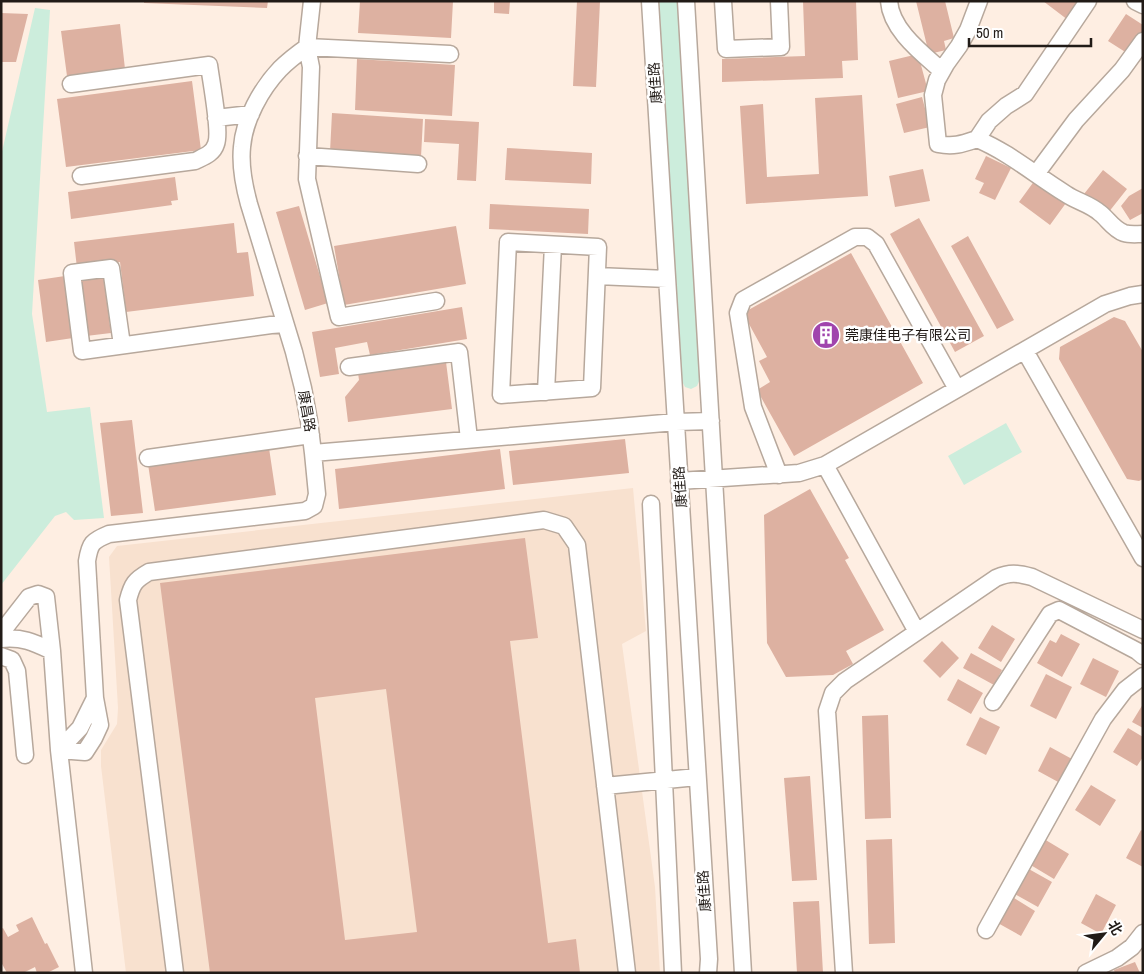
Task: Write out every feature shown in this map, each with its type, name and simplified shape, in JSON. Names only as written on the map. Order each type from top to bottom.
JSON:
[{"type":"street","points":[[312,1],[307,47],[311,67],[307,179],[339,317],[436,301]]},
{"type":"street","name":"康佳路","points":[[650,1],[709,960],[708,973]]},
{"type":"street","points":[[686,1],[743,973]]},
{"type":"street","points":[[723,1],[726,49],[781,47],[779,1]]},
{"type":"street","points":[[889,1],[890,10],[897,25],[917,48],[942,71]]},
{"type":"street","points":[[979,1],[968,30],[937,80],[933,95],[938,144],[948,146],[960,145],[977,139],[989,121],[1006,106],[1025,94],[1088,1]]},
{"type":"street","points":[[1135,1],[1143,5]]},
{"type":"street","points":[[1036,174],[1076,120],[1122,70],[1143,41]]},
{"type":"street","points":[[307,47],[450,54]]},
{"type":"street","name":"康昌路","points":[[59,750],[85,752],[100,725],[95,698],[87,562],[89,549],[96,539],[109,534],[305,511],[314,506],[317,494],[311,435],[303,388],[249,204],[244,184],[242,148],[244,130],[264,92],[280,69],[307,47]]},
{"type":"street","points":[[71,84],[209,65],[218,133],[216,145],[208,155],[195,161],[81,176]]},
{"type":"street","points":[[216,118],[251,114]]},
{"type":"street","points":[[977,139],[1010,155],[1067,196],[1085,203],[1100,213],[1114,228],[1133,235],[1143,234]]},
{"type":"street","points":[[307,156],[418,164]]},
{"type":"street","points":[[779,474],[753,407],[738,313],[743,300],[855,237],[867,237],[876,244],[957,390]]},
{"type":"street","points":[[508,242],[598,247],[597,276],[592,388],[501,395],[508,242]]},
{"type":"street","points":[[546,392],[552,245]]},
{"type":"street","points":[[122,345],[111,268],[72,273],[82,351],[285,324]]},
{"type":"street","points":[[597,276],[667,280]]},
{"type":"street","points":[[679,481],[799,473],[825,465],[1106,304],[1143,294]]},
{"type":"street","points":[[1025,351],[1143,558]]},
{"type":"street","points":[[349,367],[459,352],[469,439]]},
{"type":"street","points":[[313,453],[676,422],[711,421]]},
{"type":"street","points":[[148,458],[311,435]]},
{"type":"street","points":[[825,465],[916,632]]},
{"type":"street","points":[[651,504],[673,973]]},
{"type":"street","points":[[175,973],[128,600],[131,588],[138,578],[149,572],[544,520],[564,526],[576,545],[627,973]]},
{"type":"street","points":[[844,973],[827,711],[833,693],[845,680],[996,578],[1007,573],[1019,573],[1032,577],[1143,630]]},
{"type":"street","points":[[1,633],[28,597],[38,594],[46,597],[59,750],[84,973]]},
{"type":"street","points":[[993,702],[1050,614],[1059,610],[1138,651],[1143,656]]},
{"type":"street","points":[[1,639],[15,638],[33,642],[52,652]]},
{"type":"street","points":[[1,656],[12,660],[17,671],[25,755]]},
{"type":"street","points":[[986,930],[1103,719],[1125,690],[1143,676]]},
{"type":"street","points":[[605,786],[697,776]]},
{"type":"street","points":[[1086,973],[1117,958],[1132,947],[1143,933]]},
{"type":"shaded area","points":[[633,488],[646,631],[622,644],[655,887],[660,973],[126,973],[101,766],[101,750],[117,724],[118,708],[109,557],[117,546]]},
{"type":"green space","points":[[659,1],[678,1],[700,379],[697,386],[691,389],[685,387],[682,381]]},
{"type":"green space","points":[[35,8],[50,10],[32,314],[47,412],[90,407],[104,518],[74,520],[66,512],[55,516],[1,585],[1,156]]},
{"type":"green space","points":[[1006,423],[1022,452],[964,485],[948,456]]},
{"type":"building","points":[[144,1],[268,1],[267,8],[144,3]]},
{"type":"building","points":[[360,1],[453,1],[451,38],[358,33]]},
{"type":"building","points":[[494,1],[510,1],[509,14],[494,13]]},
{"type":"building","points":[[577,1],[600,1],[596,87],[573,86]]},
{"type":"building","points":[[803,1],[856,1],[858,60],[842,61],[843,78],[722,82],[722,59],[805,56]]},
{"type":"building","points":[[916,1],[945,1],[954,38],[944,41],[946,50],[929,54]]},
{"type":"building","points":[[1043,1],[1081,1],[1068,20]]},
{"type":"building","points":[[1,13],[28,14],[16,62],[1,62]]},
{"type":"building","points":[[1126,14],[1143,25],[1143,33],[1130,55],[1108,41]]},
{"type":"building","points":[[120,24],[125,69],[67,76],[61,31]]},
{"type":"building","points":[[918,54],[928,91],[898,98],[889,61]]},
{"type":"building","points":[[357,59],[455,65],[452,116],[355,110]]},
{"type":"building","points":[[192,81],[201,150],[66,167],[57,99]]},
{"type":"building","points":[[862,95],[868,196],[746,204],[740,106],[763,104],[767,177],[819,174],[815,98]]},
{"type":"building","points":[[922,97],[930,127],[904,133],[896,104]]},
{"type":"building","points":[[332,113],[423,119],[421,157],[330,152]]},
{"type":"building","points":[[425,119],[479,122],[476,181],[457,180],[459,144],[424,142]]},
{"type":"building","points":[[507,148],[592,153],[591,184],[505,180]]},
{"type":"building","points":[[986,156],[1011,168],[995,200],[979,193],[984,183],[975,179]]},
{"type":"building","points":[[923,169],[930,201],[895,207],[889,176]]},
{"type":"building","points":[[1103,170],[1127,189],[1108,213],[1084,194]]},
{"type":"building","points":[[175,177],[178,200],[171,201],[172,205],[71,219],[68,192]]},
{"type":"building","points":[[1035,180],[1066,203],[1050,225],[1019,202]]},
{"type":"building","points":[[1143,188],[1143,213],[1130,220],[1121,206],[1129,196]]},
{"type":"building","points":[[490,204],[589,209],[588,234],[489,229]]},
{"type":"building","points":[[299,206],[328,303],[305,310],[276,212]]},
{"type":"building","points":[[919,218],[984,336],[955,352],[890,234]]},
{"type":"building","points":[[234,223],[237,253],[248,252],[254,296],[126,312],[120,262],[77,268],[74,242]]},
{"type":"building","points":[[456,226],[466,284],[344,305],[334,246]]},
{"type":"building","points":[[968,236],[1014,320],[997,329],[951,246]]},
{"type":"building","name":"莞康佳电子有限公司","points":[[851,253],[923,383],[794,456],[757,390],[770,382],[759,361],[767,357],[743,313]]},
{"type":"building","points":[[103,273],[111,333],[86,336],[78,276]]},
{"type":"building","points":[[65,276],[73,338],[46,342],[38,280]]},
{"type":"building","points":[[462,307],[467,339],[370,355],[367,342],[335,348],[339,374],[320,377],[312,332]]},
{"type":"building","points":[[1114,317],[1125,321],[1143,352],[1143,479],[1139,481],[1127,479],[1059,359],[1060,347]]},
{"type":"building","points":[[446,362],[452,409],[348,422],[345,397],[359,380],[358,373]]},
{"type":"building","points":[[132,420],[143,513],[111,516],[100,423]]},
{"type":"building","points":[[625,439],[629,473],[513,485],[509,451]]},
{"type":"building","points":[[269,448],[276,495],[155,511],[148,464]]},
{"type":"building","points":[[500,449],[505,489],[339,509],[335,469]]},
{"type":"building","points":[[810,489],[849,558],[845,560],[884,630],[846,651],[853,664],[833,675],[786,677],[767,643],[764,515]]},
{"type":"building","points":[[525,538],[538,638],[510,641],[548,943],[576,939],[580,973],[210,973],[160,583]],"holes":[[[386,689],[417,932],[345,940],[315,698]]]},
{"type":"building","points":[[992,625],[1015,639],[1001,662],[978,648]]},
{"type":"building","points":[[1061,634],[1080,644],[1062,677],[1037,663],[1050,640],[1056,643]]},
{"type":"building","points":[[942,641],[959,658],[940,678],[923,661]]},
{"type":"building","points":[[971,653],[1002,670],[994,685],[963,668]]},
{"type":"building","points":[[1093,658],[1119,671],[1106,697],[1080,684]]},
{"type":"building","points":[[1046,674],[1072,687],[1056,719],[1030,706]]},
{"type":"building","points":[[958,679],[983,693],[971,714],[947,700]]},
{"type":"building","points":[[1143,704],[1143,728],[1132,722]]},
{"type":"building","points":[[888,715],[891,818],[865,819],[862,716]]},
{"type":"building","points":[[980,717],[1000,727],[986,755],[966,745]]},
{"type":"building","points":[[1128,728],[1143,737],[1143,757],[1137,766],[1113,752]]},
{"type":"building","points":[[1050,747],[1072,759],[1060,783],[1038,771]]},
{"type":"building","points":[[810,776],[817,880],[792,881],[784,778]]},
{"type":"building","points":[[1091,785],[1116,800],[1100,826],[1075,810]]},
{"type":"building","points":[[1141,830],[1143,831],[1143,867],[1126,858]]},
{"type":"building","points":[[892,839],[895,943],[869,944],[866,840]]},
{"type":"building","points":[[1044,839],[1069,854],[1054,879],[1029,864]]},
{"type":"building","points":[[1027,868],[1052,882],[1038,907],[1013,893]]},
{"type":"building","points":[[1096,894],[1116,905],[1101,934],[1081,923]]},
{"type":"building","points":[[1011,896],[1035,911],[1021,936],[996,922]]},
{"type":"building","points":[[819,901],[823,973],[797,973],[793,902]]},
{"type":"building","points":[[32,917],[59,967],[47,973],[37,973],[35,967],[23,973],[7,973],[1,962],[1,929],[3,928],[8,937],[19,931],[16,925]]},
{"type":"building","points":[[1135,962],[1140,973],[1115,973],[1114,970]]},
{"type":"place","name":"莞康佳电子有限公司","points":[[826,335]]}]
